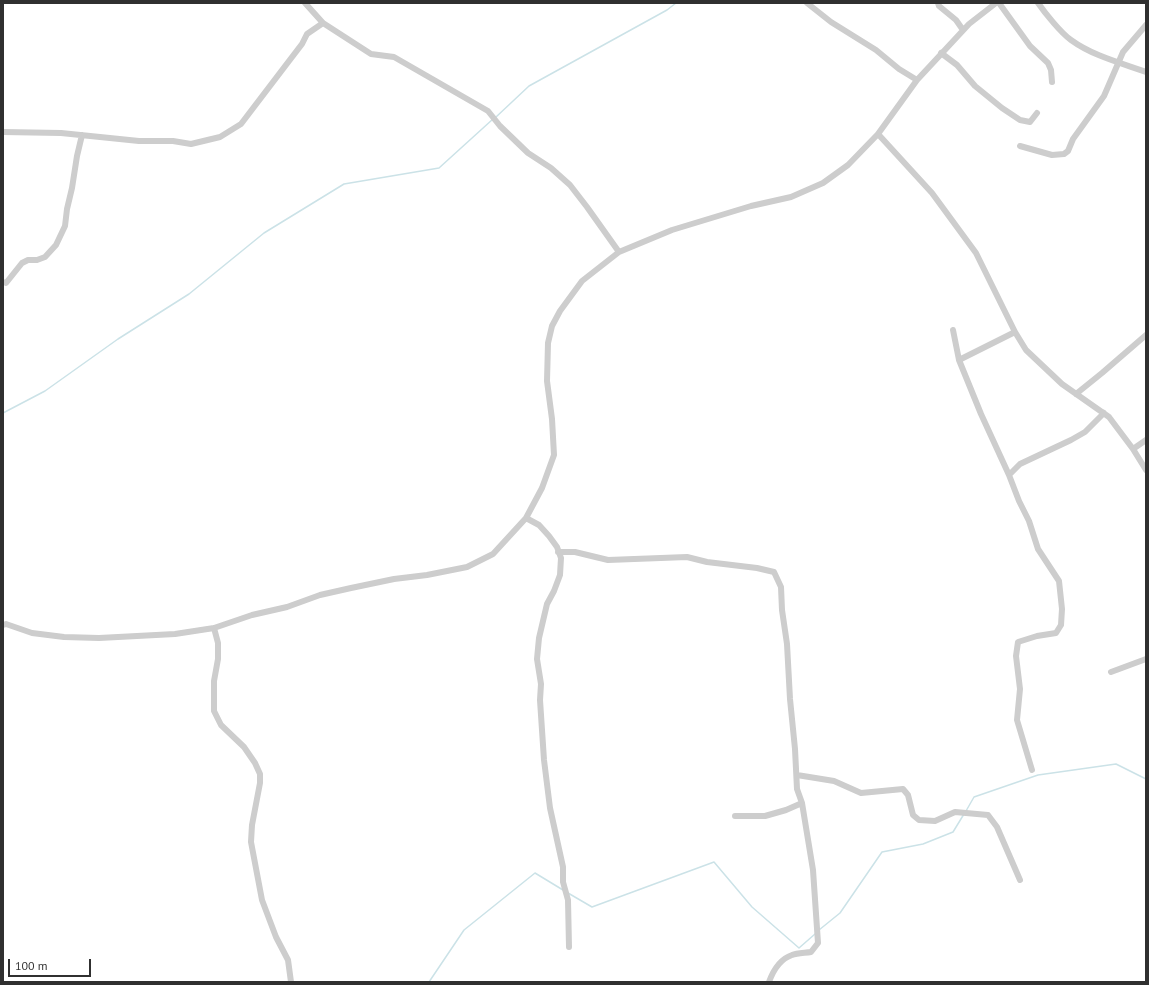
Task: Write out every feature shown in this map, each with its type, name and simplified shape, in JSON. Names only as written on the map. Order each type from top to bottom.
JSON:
[{"type":"street","points":[[305,3],[323,23],[371,54],[394,58],[488,111],[500,126],[528,153],[551,168],[570,186],[619,252]]},
{"type":"street","points":[[807,3],[831,22],[876,50],[899,69],[917,80]]},
{"type":"street","points":[[938,3],[939,6],[956,20],[963,30]]},
{"type":"street","points":[[3,624],[32,632],[64,637],[99,638],[175,634],[214,628],[252,615],[287,607],[320,595],[394,579],[427,575],[467,567],[493,554],[526,518],[542,488],[554,455],[552,419],[547,381],[548,343],[552,326],[560,311],[582,282],[619,252],[672,230],[751,206],[791,197],[823,183],[848,164],[878,134],[917,80],[963,30],[997,3],[1030,46],[1048,63],[1051,70],[1052,82]]},
{"type":"street","points":[[1038,3],[1070,40],[1093,53],[1146,72]]},
{"type":"street","points":[[3,132],[61,133],[139,141],[173,141],[191,144],[220,137],[240,124],[302,44],[307,34],[323,23]]},
{"type":"street","points":[[1020,146],[1052,155],[1064,154],[1068,151],[1073,139],[1104,96],[1123,52],[1146,25]]},
{"type":"street","points":[[941,54],[957,65],[975,86],[1020,120],[1030,122],[1037,113]]},
{"type":"street","points":[[878,134],[932,193],[976,253],[1015,332],[1026,350],[1062,384],[1104,413],[1134,449],[1146,470]]},
{"type":"street","points":[[3,282],[6,283],[22,263],[28,260],[37,260],[45,257],[56,245],[65,226],[82,135]]},
{"type":"street","points":[[953,330],[959,360],[981,414],[1029,521],[1038,549],[1059,581],[1062,609],[1061,625],[1056,633],[1036,636],[1018,642],[1016,656],[1020,689],[1017,720],[1032,770]]},
{"type":"street","points":[[959,360],[1015,332]]},
{"type":"street","points":[[1076,394],[1146,335]]},
{"type":"street","points":[[1009,475],[1020,464],[1085,432],[1104,413]]},
{"type":"street","points":[[1134,449],[1146,440]]},
{"type":"street","points":[[526,518],[539,525],[549,536],[561,558],[560,575],[547,604],[539,638],[537,659],[541,684],[540,700],[544,760],[550,808],[563,867],[563,882],[568,900],[569,947]]},
{"type":"street","points":[[558,552],[575,552],[608,560],[687,557],[707,562],[757,568],[774,572],[781,587],[782,610],[788,644],[790,699],[797,788],[802,803],[813,870],[818,943],[811,952],[792,955],[782,961],[773,972],[769,982]]},
{"type":"street","points":[[214,628],[218,643],[218,659],[214,681],[214,711],[221,725],[244,747],[255,763],[260,774],[260,783],[252,825],[251,842],[262,900],[276,937],[288,960],[291,982]]},
{"type":"street","points":[[1111,672],[1146,659]]},
{"type":"street","points":[[797,775],[834,782],[861,793],[903,789],[908,795],[913,815],[920,820],[936,821],[955,812],[988,815],[997,827],[1020,880]]},
{"type":"street","points":[[735,816],[765,816],[786,810],[802,803]]},
{"type":"waterway","points":[[496,117],[529,86],[667,10],[676,3]]},
{"type":"waterway","points":[[3,413],[45,391],[118,339],[189,294],[264,233],[344,184],[439,168],[493,119]]},
{"type":"waterway","points":[[966,811],[974,797],[1038,775],[1116,764],[1146,779]]},
{"type":"waterway","points":[[819,930],[840,913],[882,852],[923,844],[953,832],[964,814]]},
{"type":"waterway","points":[[568,893],[592,907],[714,862],[752,907],[799,948],[815,934]]},
{"type":"waterway","points":[[429,982],[464,930],[535,873],[563,890]]}]
